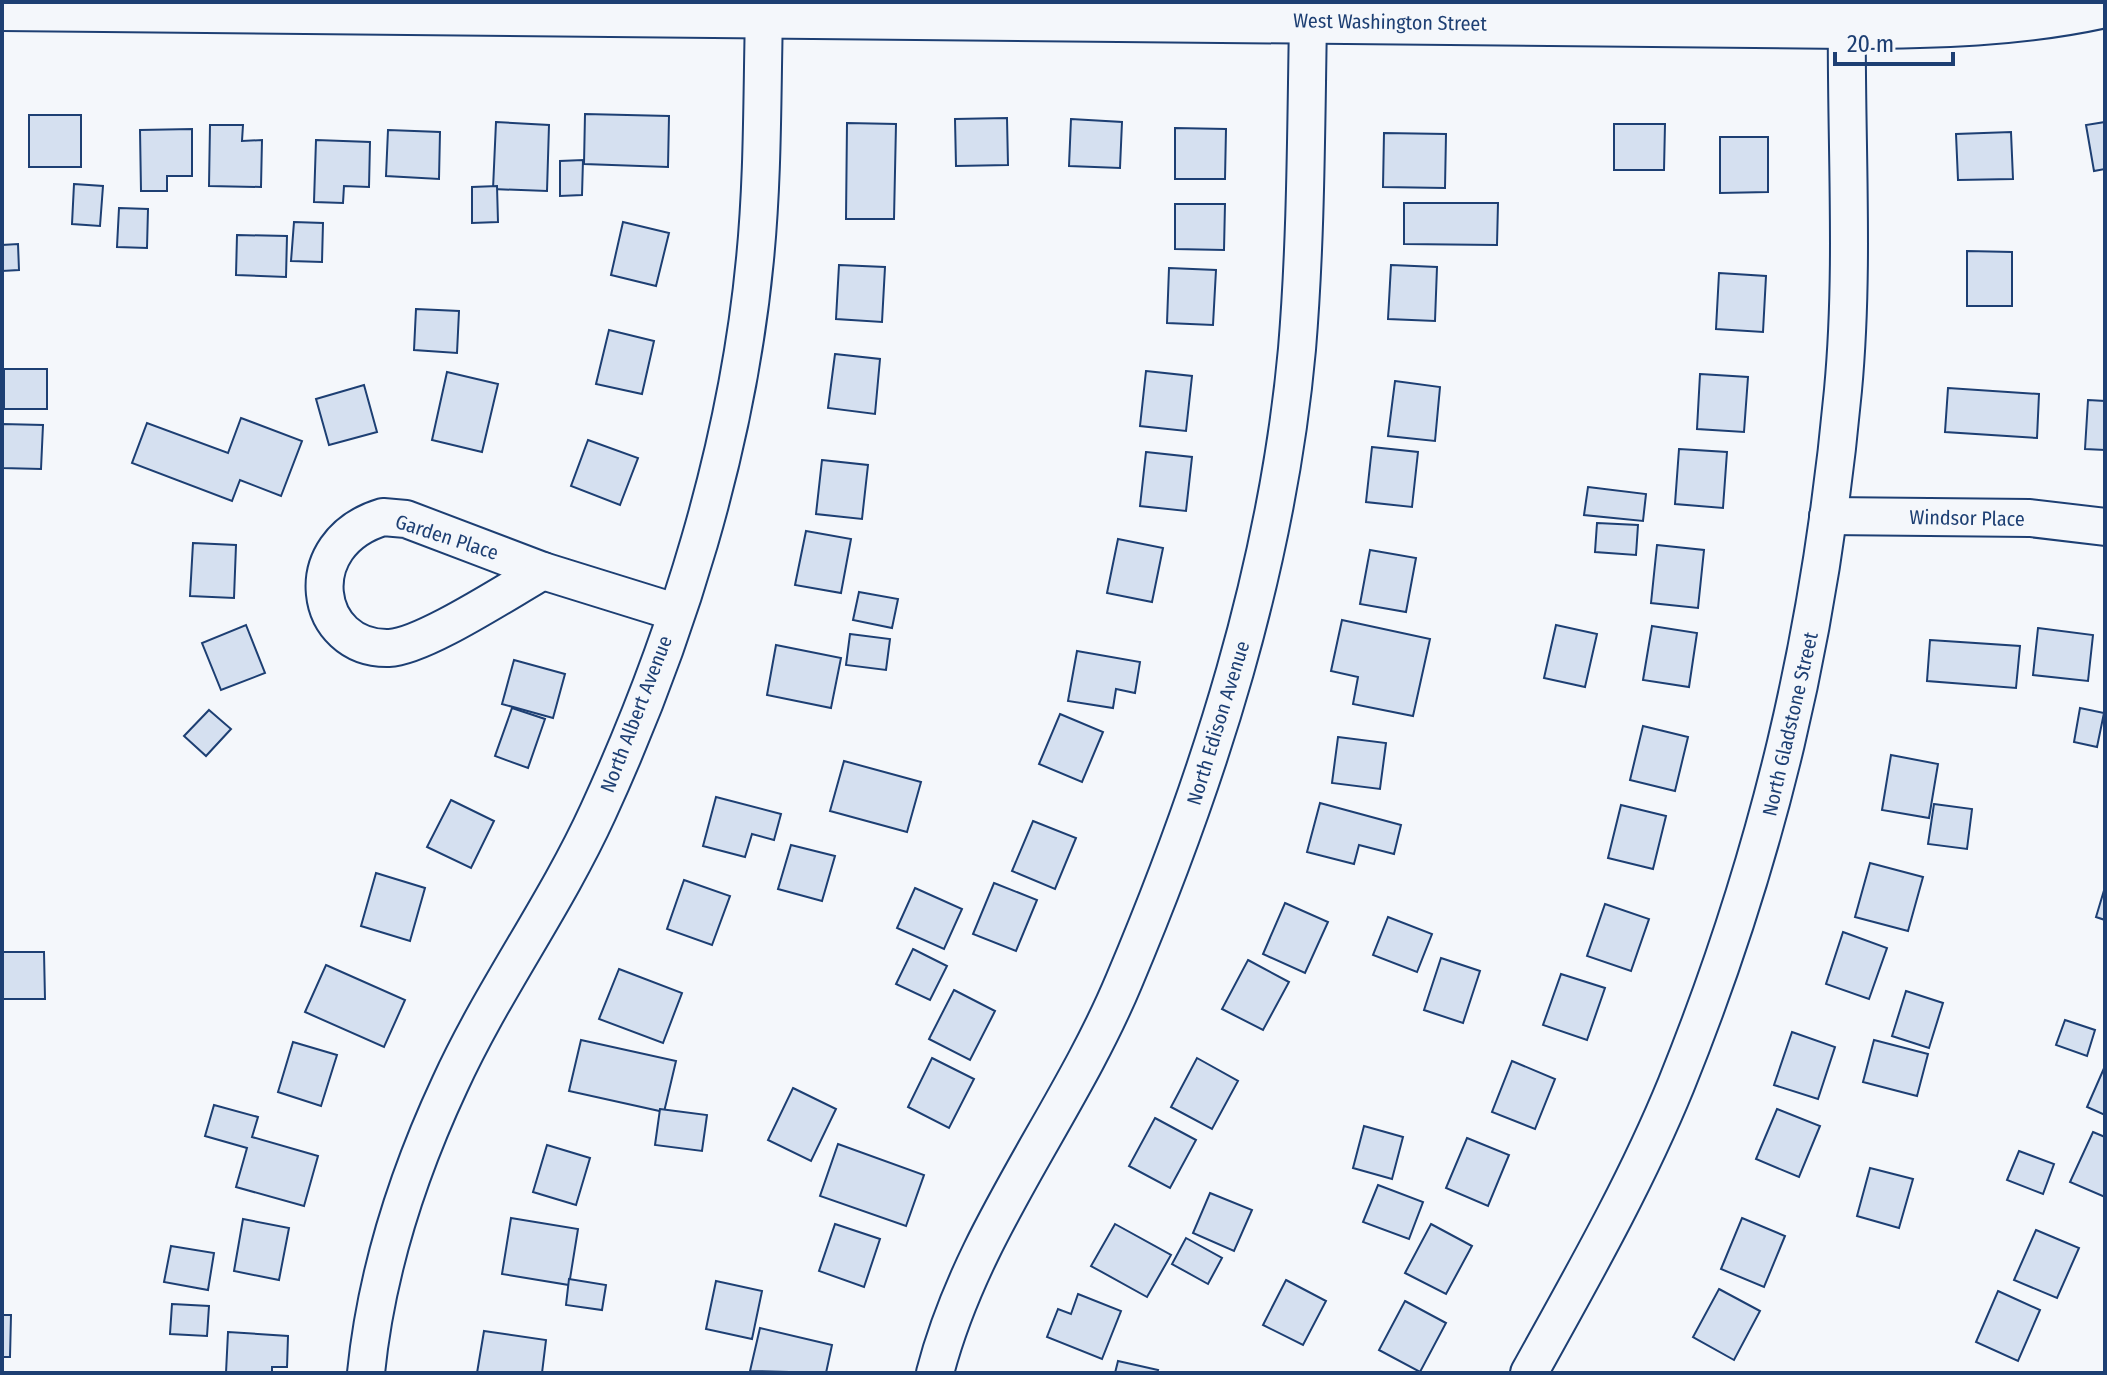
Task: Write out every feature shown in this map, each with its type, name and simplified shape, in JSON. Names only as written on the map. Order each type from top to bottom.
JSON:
[{"type":"street","name":"West Washington Street","points":[[2,8],[1308,21],[1847,14],[1949,26],[2048,18],[2105,5]]},
{"type":"street","name":"North Gladstone Street","points":[[1529,1373],[1602,1242],[1675,1087],[1769,821],[1804,675],[1828,516],[1843,387],[1847,299],[1847,14]]},
{"type":"street","name":"North Albert Avenue","points":[[366,1373],[386,1265],[406,1189],[451,1082],[598,813],[634,727],[675,612],[720,461],[743,350],[755,260],[761,166],[764,15]]},
{"type":"street","name":"North Edison Avenue","points":[[935,1373],[962,1294],[996,1217],[1091,1051],[1123,984],[1195,802],[1225,713],[1271,526],[1297,350],[1308,21]]},
{"type":"street","name":"Windsor Place","points":[[1828,516],[2030,518],[2105,527]]},
{"type":"street","name":"Garden Place","points":[[543,571],[416,640],[389,648],[367,644],[345,631],[331,614],[324,592],[329,558],[342,538],[360,524],[383,517],[406,519],[543,571],[675,612]]},
{"type":"building","points":[[585,114],[669,116],[668,167],[584,164]]},
{"type":"building","points":[[29,115],[81,115],[81,167],[29,167]]},
{"type":"building","points":[[1007,118],[1008,165],[956,166],[955,119]]},
{"type":"building","points":[[1071,119],[1122,122],[1120,168],[1069,166]]},
{"type":"building","points":[[496,122],[549,125],[547,191],[493,189]]},
{"type":"building","points":[[2105,122],[2105,169],[2094,171],[2086,125]]},
{"type":"building","points":[[847,123],[896,124],[894,219],[846,219]]},
{"type":"building","points":[[1614,124],[1665,124],[1664,170],[1614,170]]},
{"type":"building","points":[[210,125],[243,125],[242,141],[262,140],[261,187],[209,186]]},
{"type":"building","points":[[1175,128],[1226,129],[1225,179],[1175,179]]},
{"type":"building","points":[[192,129],[192,176],[167,176],[167,191],[141,191],[140,130]]},
{"type":"building","points":[[388,130],[440,132],[439,179],[386,176]]},
{"type":"building","points":[[2011,132],[2013,179],[1958,180],[1956,134]]},
{"type":"building","points":[[1384,133],[1446,134],[1445,188],[1383,187]]},
{"type":"building","points":[[1720,137],[1768,137],[1768,192],[1720,193]]},
{"type":"building","points":[[316,140],[370,142],[369,187],[344,186],[343,203],[314,202]]},
{"type":"building","points":[[583,160],[582,195],[560,196],[560,161]]},
{"type":"building","points":[[74,184],[103,186],[100,226],[72,224]]},
{"type":"building","points":[[497,186],[498,222],[472,223],[472,187]]},
{"type":"building","points":[[1404,203],[1498,203],[1497,245],[1404,244]]},
{"type":"building","points":[[1175,204],[1225,204],[1224,250],[1175,249]]},
{"type":"building","points":[[119,208],[148,209],[147,248],[117,247]]},
{"type":"building","points":[[294,222],[323,223],[322,262],[291,261]]},
{"type":"building","points":[[623,222],[669,233],[656,286],[611,275]]},
{"type":"building","points":[[237,235],[287,236],[286,277],[236,275]]},
{"type":"building","points":[[18,244],[19,270],[2,271],[2,245]]},
{"type":"building","points":[[1967,251],[2012,252],[2012,306],[1967,306]]},
{"type":"building","points":[[839,265],[885,267],[882,322],[836,319]]},
{"type":"building","points":[[1391,265],[1437,267],[1435,321],[1388,319]]},
{"type":"building","points":[[1169,268],[1216,270],[1213,325],[1167,323]]},
{"type":"building","points":[[1719,273],[1766,276],[1763,332],[1716,329]]},
{"type":"building","points":[[416,309],[459,311],[457,353],[414,350]]},
{"type":"building","points":[[609,330],[654,341],[642,394],[596,384]]},
{"type":"building","points":[[835,354],[880,359],[875,414],[828,408]]},
{"type":"building","points":[[4,369],[47,369],[47,409],[4,409]]},
{"type":"building","points":[[1146,371],[1192,376],[1186,431],[1140,426]]},
{"type":"building","points":[[447,372],[498,384],[482,452],[432,440]]},
{"type":"building","points":[[1700,374],[1748,377],[1744,432],[1697,429]]},
{"type":"building","points":[[1395,381],[1440,387],[1435,441],[1388,436]]},
{"type":"building","points":[[364,385],[377,432],[329,445],[316,399]]},
{"type":"building","points":[[1948,388],[2039,394],[2037,438],[1945,432]]},
{"type":"building","points":[[2088,400],[2105,401],[2105,450],[2085,449]]},
{"type":"building","points":[[241,418],[302,441],[281,496],[240,480],[232,501],[132,463],[147,423],[228,453]]},
{"type":"building","points":[[2,424],[43,425],[41,469],[2,468]]},
{"type":"building","points":[[588,440],[638,458],[620,505],[571,486]]},
{"type":"building","points":[[1372,447],[1418,452],[1412,507],[1366,502]]},
{"type":"building","points":[[1679,449],[1727,452],[1723,508],[1675,504]]},
{"type":"building","points":[[1146,452],[1192,457],[1186,511],[1140,506]]},
{"type":"building","points":[[822,460],[868,465],[862,519],[816,514]]},
{"type":"building","points":[[1588,487],[1646,494],[1643,521],[1584,515]]},
{"type":"building","points":[[1597,523],[1638,525],[1636,555],[1595,552]]},
{"type":"building","points":[[806,531],[851,539],[841,593],[795,585]]},
{"type":"building","points":[[1118,539],[1163,548],[1152,602],[1107,593]]},
{"type":"building","points":[[193,543],[236,545],[234,598],[190,596]]},
{"type":"building","points":[[1657,545],[1704,550],[1698,608],[1651,603]]},
{"type":"building","points":[[1370,550],[1416,558],[1406,612],[1360,604]]},
{"type":"building","points":[[859,592],[898,599],[892,628],[853,620]]},
{"type":"building","points":[[1342,620],[1430,639],[1413,716],[1353,704],[1358,677],[1331,671]]},
{"type":"building","points":[[246,625],[265,673],[221,690],[202,643]]},
{"type":"building","points":[[1556,625],[1597,634],[1585,687],[1544,678]]},
{"type":"building","points":[[1652,626],[1697,633],[1689,687],[1643,680]]},
{"type":"building","points":[[2038,628],[2093,635],[2088,681],[2033,675]]},
{"type":"building","points":[[850,634],[890,639],[886,670],[846,665]]},
{"type":"building","points":[[1930,640],[2020,646],[2016,688],[1927,681]]},
{"type":"building","points":[[776,645],[841,658],[831,708],[767,695]]},
{"type":"building","points":[[1077,651],[1140,662],[1135,693],[1116,689],[1113,708],[1068,701]]},
{"type":"building","points":[[514,660],[565,674],[553,718],[502,704]]},
{"type":"building","points":[[512,708],[545,719],[528,768],[495,756]]},
{"type":"building","points":[[2080,708],[2104,713],[2097,747],[2074,742]]},
{"type":"building","points":[[209,710],[231,729],[206,756],[184,736]]},
{"type":"building","points":[[1060,714],[1103,732],[1082,782],[1039,764]]},
{"type":"building","points":[[1643,726],[1688,737],[1675,791],[1630,780]]},
{"type":"building","points":[[1338,737],[1386,743],[1380,789],[1332,783]]},
{"type":"building","points":[[1891,755],[1938,764],[1929,818],[1882,810]]},
{"type":"building","points":[[844,761],[921,782],[907,832],[830,811]]},
{"type":"building","points":[[716,797],[781,814],[774,840],[752,834],[745,857],[703,846]]},
{"type":"building","points":[[451,800],[494,821],[471,868],[427,847]]},
{"type":"building","points":[[1320,803],[1401,825],[1394,854],[1359,845],[1354,864],[1307,852]]},
{"type":"building","points":[[1934,804],[1972,809],[1967,849],[1928,844]]},
{"type":"building","points":[[1621,805],[1666,816],[1653,869],[1608,858]]},
{"type":"building","points":[[1033,821],[1076,838],[1055,889],[1012,871]]},
{"type":"building","points":[[791,845],[835,856],[822,901],[778,889]]},
{"type":"building","points":[[1870,863],[1923,877],[1908,931],[1855,917]]},
{"type":"building","points":[[376,873],[425,888],[410,941],[361,926]]},
{"type":"building","points":[[684,880],[730,896],[712,945],[667,929]]},
{"type":"building","points":[[994,883],[1037,900],[1016,951],[973,934]]},
{"type":"building","points":[[2105,887],[2105,920],[2096,917]]},
{"type":"building","points":[[915,888],[962,909],[944,949],[897,928]]},
{"type":"building","points":[[1285,903],[1328,922],[1305,973],[1263,954]]},
{"type":"building","points":[[1605,904],[1649,919],[1631,971],[1587,956]]},
{"type":"building","points":[[1388,917],[1432,934],[1417,972],[1373,955]]},
{"type":"building","points":[[1843,932],[1887,948],[1869,999],[1826,984]]},
{"type":"building","points":[[913,949],[947,966],[930,1000],[896,984]]},
{"type":"building","points":[[2,952],[44,952],[45,999],[2,999]]},
{"type":"building","points":[[1441,958],[1480,971],[1463,1023],[1424,1010]]},
{"type":"building","points":[[1248,960],[1289,982],[1263,1030],[1222,1009]]},
{"type":"building","points":[[326,965],[405,1000],[384,1047],[305,1012]]},
{"type":"building","points":[[619,969],[682,993],[663,1043],[599,1019]]},
{"type":"building","points":[[1561,974],[1605,988],[1587,1040],[1543,1025]]},
{"type":"building","points":[[954,990],[995,1011],[970,1060],[929,1039]]},
{"type":"building","points":[[1906,991],[1943,1003],[1929,1048],[1892,1036]]},
{"type":"building","points":[[2065,1020],[2095,1030],[2087,1056],[2056,1045]]},
{"type":"building","points":[[1792,1032],[1835,1047],[1818,1099],[1774,1085]]},
{"type":"building","points":[[581,1040],[676,1061],[664,1112],[569,1091]]},
{"type":"building","points":[[1874,1040],[1928,1054],[1917,1096],[1863,1082]]},
{"type":"building","points":[[293,1042],[337,1055],[321,1106],[278,1092]]},
{"type":"building","points":[[932,1058],[974,1079],[949,1128],[908,1107]]},
{"type":"building","points":[[1197,1058],[1238,1081],[1212,1129],[1171,1107]]},
{"type":"building","points":[[1512,1061],[1555,1079],[1535,1129],[1492,1112]]},
{"type":"building","points":[[2105,1066],[2105,1115],[2087,1107]]},
{"type":"building","points":[[793,1088],[836,1109],[811,1161],[768,1140]]},
{"type":"building","points":[[214,1105],[258,1117],[252,1137],[318,1156],[304,1206],[236,1187],[247,1148],[205,1136]]},
{"type":"building","points":[[660,1109],[707,1115],[702,1151],[655,1145]]},
{"type":"building","points":[[1777,1109],[1820,1126],[1799,1177],[1756,1159]]},
{"type":"building","points":[[1155,1118],[1196,1140],[1170,1188],[1129,1166]]},
{"type":"building","points":[[1364,1126],[1403,1137],[1392,1179],[1353,1168]]},
{"type":"building","points":[[2093,1132],[2105,1137],[2105,1197],[2070,1182]]},
{"type":"building","points":[[1467,1138],[1509,1155],[1488,1206],[1446,1188]]},
{"type":"building","points":[[838,1144],[924,1175],[906,1226],[820,1196]]},
{"type":"building","points":[[547,1145],[590,1158],[576,1205],[533,1192]]},
{"type":"building","points":[[2019,1151],[2054,1164],[2043,1194],[2007,1180]]},
{"type":"building","points":[[1870,1168],[1913,1179],[1899,1228],[1857,1216]]},
{"type":"building","points":[[1378,1185],[1423,1202],[1409,1239],[1363,1222]]},
{"type":"building","points":[[1210,1193],[1252,1210],[1234,1251],[1193,1233]]},
{"type":"building","points":[[511,1218],[578,1229],[569,1285],[502,1274]]},
{"type":"building","points":[[1742,1218],[1785,1236],[1764,1287],[1721,1269]]},
{"type":"building","points":[[243,1219],[289,1228],[279,1280],[234,1271]]},
{"type":"building","points":[[835,1224],[880,1239],[864,1287],[819,1271]]},
{"type":"building","points":[[1115,1224],[1171,1255],[1147,1297],[1091,1266]]},
{"type":"building","points":[[1431,1224],[1472,1246],[1446,1294],[1405,1273]]},
{"type":"building","points":[[2036,1230],[2079,1248],[2057,1298],[2014,1280]]},
{"type":"building","points":[[1186,1238],[1222,1258],[1208,1284],[1172,1264]]},
{"type":"building","points":[[171,1246],[214,1253],[208,1290],[164,1282]]},
{"type":"building","points":[[569,1279],[606,1285],[602,1310],[566,1305]]},
{"type":"building","points":[[1286,1280],[1326,1301],[1303,1345],[1263,1325]]},
{"type":"building","points":[[716,1281],[762,1291],[752,1339],[706,1329]]},
{"type":"building","points":[[1719,1289],[1760,1311],[1734,1360],[1693,1337]]},
{"type":"building","points":[[1998,1291],[2040,1310],[2018,1361],[1976,1342]]},
{"type":"building","points":[[1078,1294],[1121,1311],[1102,1359],[1047,1337],[1058,1309],[1071,1314]]},
{"type":"building","points":[[1405,1301],[1446,1323],[1420,1372],[1379,1350]]},
{"type":"building","points":[[172,1304],[209,1306],[207,1336],[170,1334]]},
{"type":"building","points":[[2,1315],[11,1315],[10,1357],[2,1357]]},
{"type":"building","points":[[760,1328],[832,1345],[826,1373],[750,1371]]},
{"type":"building","points":[[484,1331],[546,1340],[542,1373],[477,1373]]},
{"type":"building","points":[[228,1332],[288,1336],[287,1367],[272,1367],[272,1373],[226,1373]]},
{"type":"building","points":[[1118,1361],[1158,1370],[1157,1373],[1115,1373]]}]
